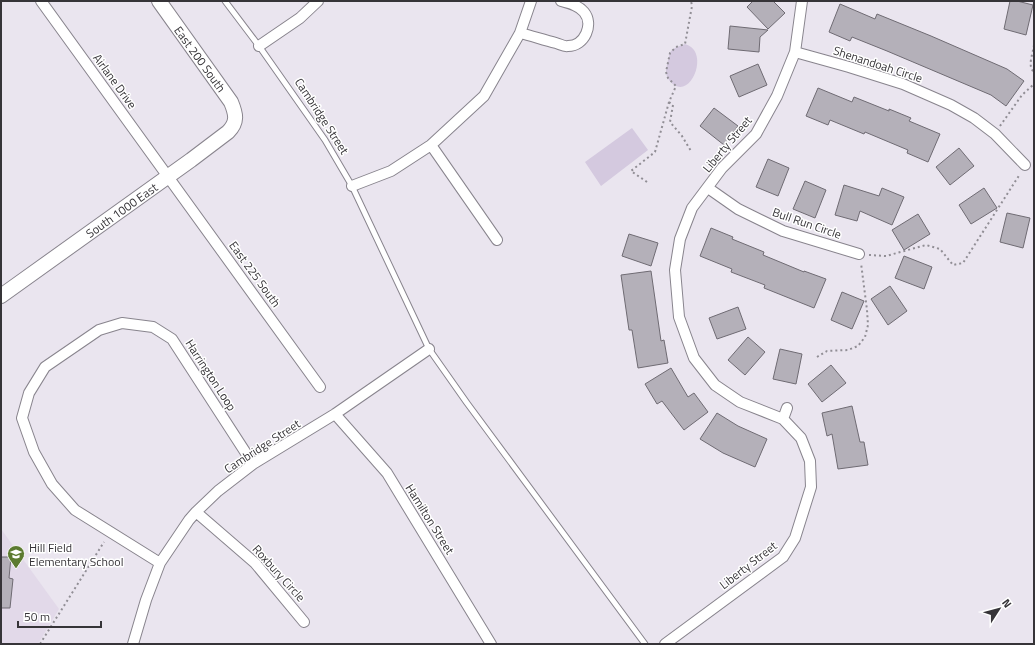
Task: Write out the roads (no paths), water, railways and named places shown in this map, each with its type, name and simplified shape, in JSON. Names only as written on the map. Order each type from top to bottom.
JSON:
[{"type":"street","name":"Airlane Drive","points":[[41,1],[168,177]]},
{"type":"street","name":"East 200 South","points":[[159,1],[231,102],[235,112],[235,120]]},
{"type":"street","points":[[259,46],[300,18],[318,1]]},
{"type":"street","points":[[352,186],[391,171],[431,145],[484,96],[520,33],[531,1]]},
{"type":"street","points":[[520,33],[568,47],[578,44],[583,39],[589,26],[587,18],[585,13],[580,8],[573,4],[561,1]]},
{"type":"street","name":"Liberty Street","points":[[666,644],[783,557],[795,538],[811,487],[810,461],[801,438],[783,418],[740,402],[715,385],[694,358],[680,317],[675,270],[680,239],[692,208],[722,168],[756,134],[777,96],[795,52],[802,1]]},
{"type":"street","name":"Shenandoah Circle","points":[[795,52],[903,84],[951,105],[974,118],[995,134],[1025,166]]},
{"type":"street","name":"South 1000 East","points":[[1,296],[168,177],[228,132],[234,126],[235,120]]},
{"type":"street","points":[[431,145],[497,240]]},
{"type":"street","name":"East 225 South","points":[[168,177],[320,387]]},
{"type":"street","name":"Bull Run Circle","points":[[708,188],[738,209],[783,231],[859,254]]},
{"type":"street","name":"Harrington Loop","points":[[160,563],[75,510],[52,484],[34,452],[22,418],[29,393],[45,367],[99,330],[122,323],[153,327],[172,339],[253,464]]},
{"type":"street","name":"Cambridge Street","points":[[133,644],[146,600],[160,563],[196,512],[218,491],[253,464],[335,414],[429,349]]},
{"type":"street","points":[[783,418],[788,408]]},
{"type":"street","name":"Hamilton Street","points":[[335,414],[387,474],[491,644]]},
{"type":"street","name":"Roxbury Circle","points":[[196,512],[255,563],[304,622]]},
{"type":"lane","name":"Cambridge Street","points":[[225,1],[259,46],[325,140],[352,186],[429,349],[472,410],[645,644]]},
{"type":"place","name":"Hill Field Elementary School","points":[[16,569]]}]
